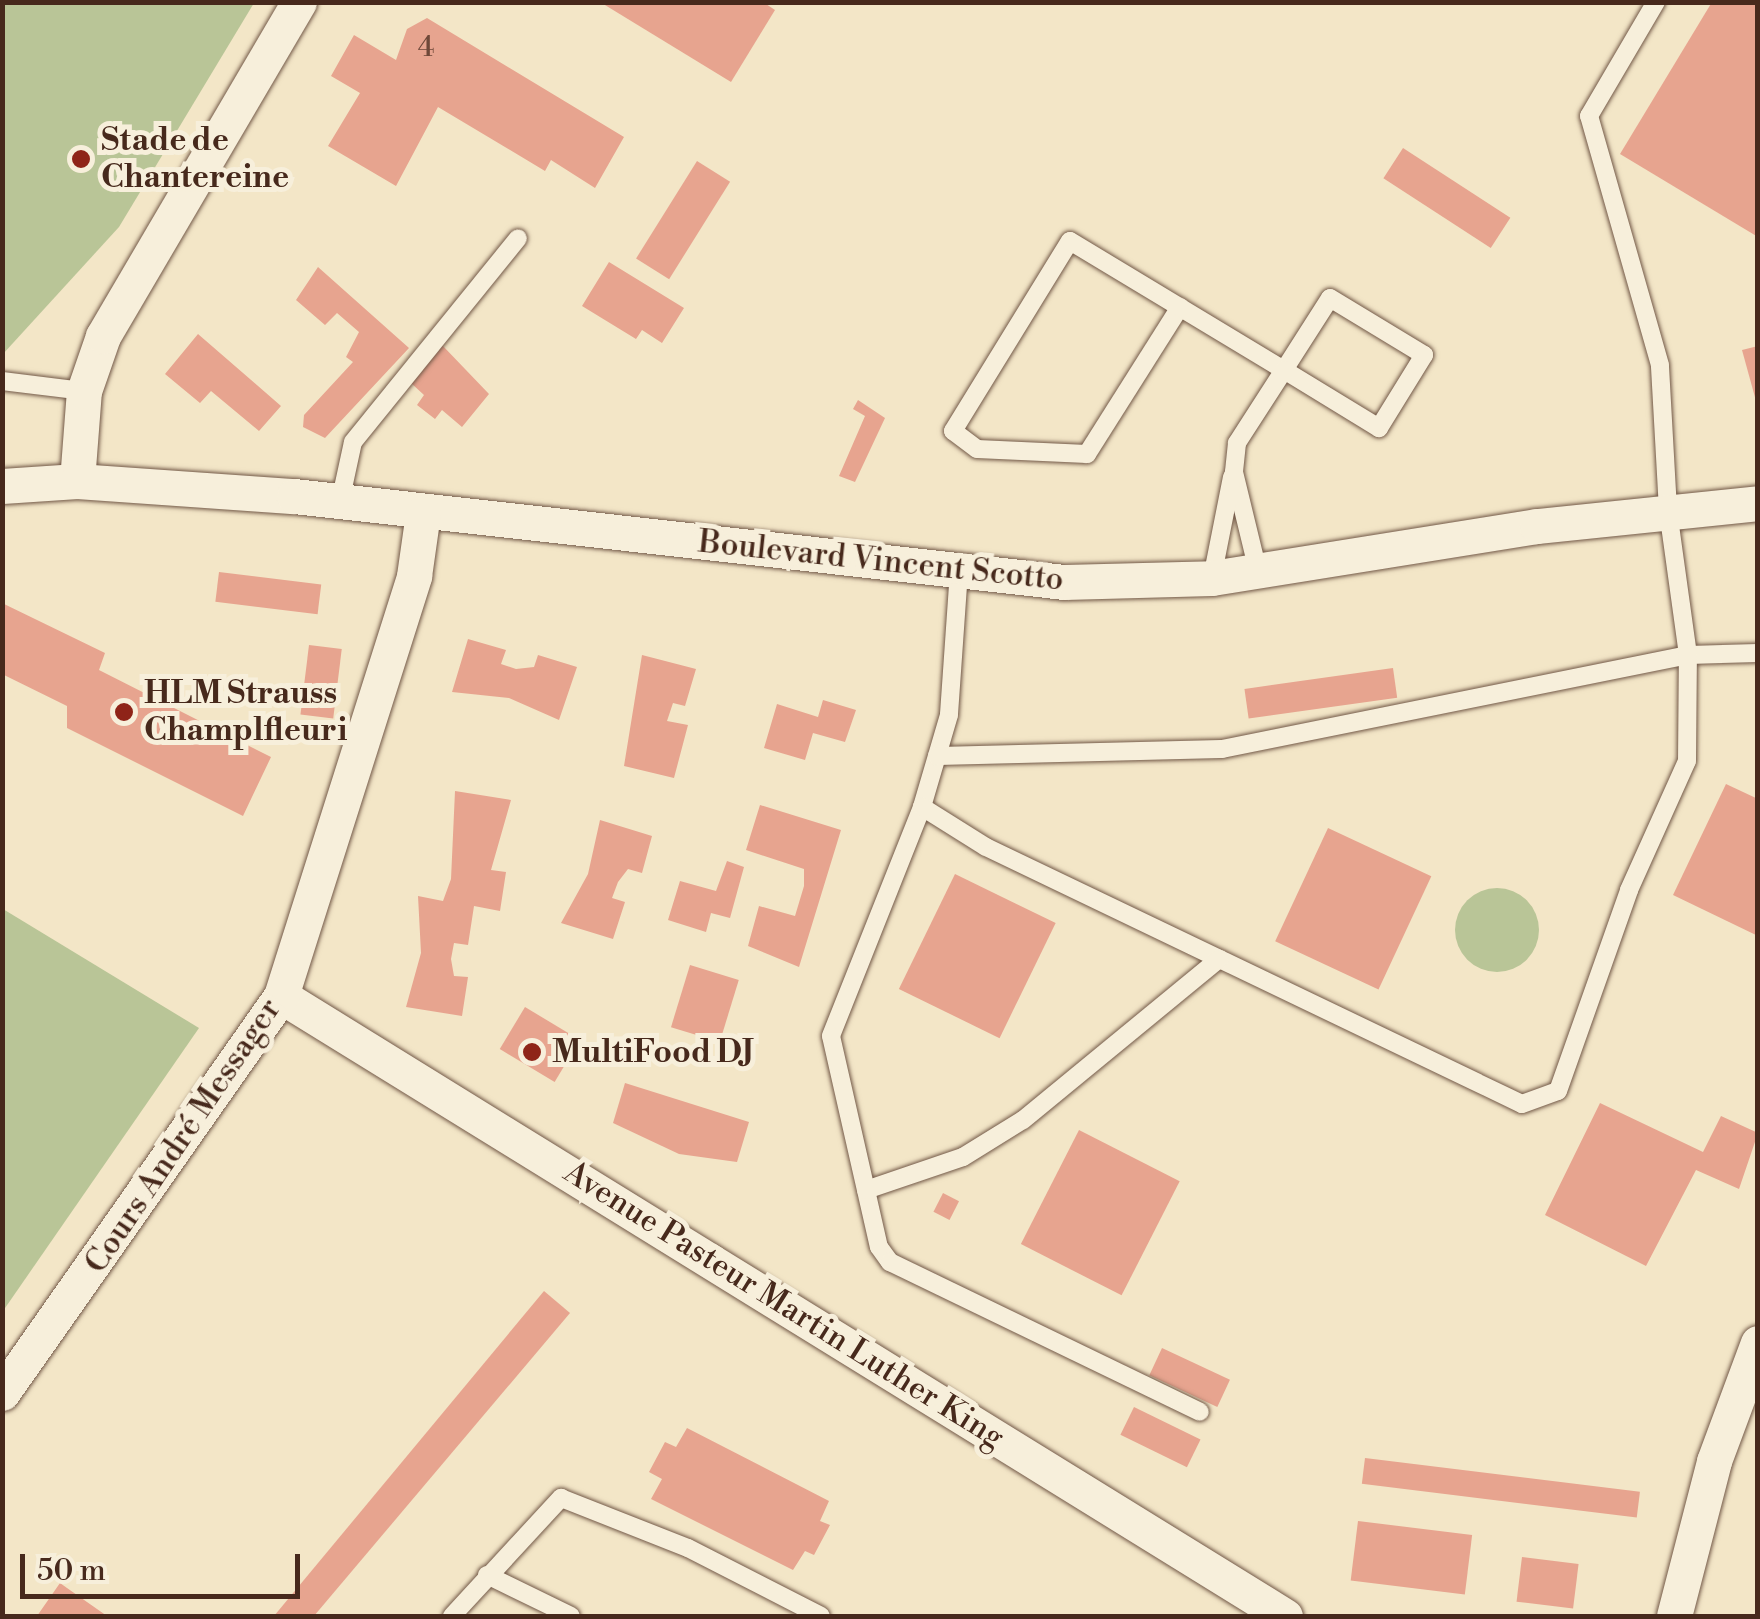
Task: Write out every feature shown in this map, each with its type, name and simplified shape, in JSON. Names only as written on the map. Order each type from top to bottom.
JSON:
[{"type":"street","points":[[77,481],[84,391],[103,336],[299,2]]},
{"type":"street","name":"Boulevard Vincent Scotto","points":[[2,486],[77,481],[340,502],[1064,582],[1212,578],[1668,510],[1758,503]]},
{"type":"street","name":"Cours André Messager","points":[[2,1393],[282,996],[414,576],[423,513]]},
{"type":"street","name":"Avenue Pasteur Martin Luther King","points":[[282,996],[1285,1616]]},
{"type":"street","points":[[1674,1616],[1714,1461],[1758,1343]]},
{"type":"lane","points":[[922,807],[986,848],[1522,1104],[1558,1091],[1629,890],[1687,761],[1688,655],[1668,510],[1660,365],[1589,116],[1656,2]]},
{"type":"lane","points":[[340,502],[352,442],[518,238]]},
{"type":"lane","points":[[1180,307],[1087,454],[977,449],[953,431],[1070,241],[1180,307],[1284,370],[1379,428],[1424,355],[1330,298],[1284,370],[1237,443],[1212,578]]},
{"type":"lane","points":[[2,381],[84,391]]},
{"type":"lane","points":[[1234,472],[1258,571]]},
{"type":"lane","points":[[959,571],[950,715],[922,807],[831,1036],[866,1190],[890,1262],[1200,1412]]},
{"type":"lane","points":[[937,756],[1222,750],[1688,655],[1758,653]]},
{"type":"lane","points":[[866,1190],[962,1157],[1023,1120],[1219,959]]},
{"type":"lane","points":[[452,1616],[561,1498],[688,1548],[821,1616]]},
{"type":"lane","points":[[487,1575],[571,1616]]},
{"type":"green space","name":"Stade de Chantereine","points":[[2,3],[254,3],[119,227],[3,354]]},
{"type":"green space","points":[[1497,888],[1513,891],[1532,907],[1539,930],[1536,946],[1520,965],[1497,972],[1481,969],[1462,953],[1455,930],[1458,914],[1474,895]]},
{"type":"green space","points":[[3,909],[199,1028],[3,1311]]},
{"type":"building","points":[[600,2],[763,2],[775,10],[731,82]]},
{"type":"building","points":[[1712,2],[1758,2],[1758,237],[1620,154]]},
{"type":"building","points":[[427,18],[624,137],[595,188],[551,160],[545,171],[438,107],[396,186],[328,146],[360,93],[331,76],[354,35],[396,60],[407,29]]},
{"type":"building","points":[[1403,148],[1510,218],[1491,248],[1383,178]]},
{"type":"building","points":[[697,161],[730,182],[669,279],[636,259]]},
{"type":"building","points":[[609,262],[684,308],[662,343],[642,330],[636,339],[582,306]]},
{"type":"building","points":[[318,267],[409,348],[325,438],[303,427],[304,415],[353,362],[346,357],[359,332],[337,313],[325,325],[296,300]]},
{"type":"building","points":[[198,334],[281,406],[259,431],[211,391],[200,403],[165,374]]},
{"type":"building","points":[[442,345],[489,394],[462,427],[442,410],[435,419],[417,405],[424,395],[411,383]]},
{"type":"building","points":[[1758,346],[1758,401],[1756,401],[1742,350]]},
{"type":"building","points":[[858,400],[885,418],[855,482],[839,476],[865,416],[853,409]]},
{"type":"building","points":[[219,572],[321,585],[318,614],[215,602]]},
{"type":"building","name":"HLM Strauss Champlfleuri","points":[[2,603],[105,653],[99,670],[271,757],[243,816],[67,728],[67,706],[2,674]]},
{"type":"building","points":[[468,639],[506,650],[501,664],[516,669],[534,667],[538,655],[577,667],[559,720],[509,698],[452,692]]},
{"type":"building","points":[[309,645],[342,649],[333,718],[300,714]]},
{"type":"building","points":[[642,655],[696,669],[685,706],[673,703],[667,721],[688,725],[674,778],[624,766]]},
{"type":"building","points":[[1393,668],[1397,698],[1249,719],[1244,689]]},
{"type":"building","points":[[823,700],[856,710],[845,742],[813,733],[805,760],[764,748],[777,704],[818,717]]},
{"type":"building","points":[[1726,784],[1758,799],[1758,936],[1673,895]]},
{"type":"building","points":[[455,791],[511,800],[491,870],[506,872],[500,911],[474,906],[468,945],[454,943],[454,976],[468,977],[462,1016],[406,1007],[421,953],[418,896],[443,901],[451,879]]},
{"type":"building","points":[[760,805],[841,830],[799,967],[748,946],[759,906],[795,916],[804,886],[804,869],[746,850]]},
{"type":"building","points":[[600,820],[652,836],[642,873],[628,869],[618,882],[612,898],[625,902],[613,939],[561,923],[588,874]]},
{"type":"building","points":[[1328,828],[1431,876],[1378,989],[1275,941]]},
{"type":"building","points":[[727,861],[744,867],[730,918],[711,913],[706,932],[668,920],[680,881],[716,891]]},
{"type":"building","points":[[955,874],[1056,923],[1000,1038],[899,989]]},
{"type":"building","points":[[690,965],[739,980],[720,1042],[671,1027]]},
{"type":"building","points":[[525,1007],[580,1040],[555,1082],[500,1049]]},
{"type":"building","points":[[625,1083],[749,1122],[737,1162],[679,1154],[613,1123]]},
{"type":"building","points":[[1600,1103],[1703,1152],[1721,1116],[1758,1133],[1739,1189],[1696,1170],[1646,1266],[1545,1215]]},
{"type":"building","points":[[1079,1130],[1180,1181],[1122,1295],[1021,1244]]},
{"type":"building","points":[[943,1193],[959,1201],[950,1220],[933,1212]]},
{"type":"building","points":[[544,1291],[570,1313],[314,1616],[274,1616]]},
{"type":"building","points":[[1162,1348],[1230,1380],[1217,1407],[1149,1375]]},
{"type":"building","points":[[1134,1407],[1201,1439],[1187,1467],[1120,1435]]},
{"type":"building","points":[[687,1428],[829,1501],[820,1521],[830,1525],[814,1555],[805,1551],[793,1570],[651,1499],[662,1479],[649,1472],[665,1442],[676,1447]]},
{"type":"building","points":[[1365,1458],[1640,1492],[1637,1518],[1362,1484]]},
{"type":"building","points":[[1358,1521],[1472,1535],[1465,1595],[1351,1581]]},
{"type":"building","points":[[1522,1557],[1579,1564],[1573,1609],[1517,1602]]},
{"type":"building","points":[[60,1583],[67,1588],[107,1616],[37,1616]]},
{"type":"place","name":"Stade de Chantereine","points":[[81,159]]},
{"type":"place","name":"HLM Strauss Champlfleuri","points":[[124,712]]},
{"type":"place","name":"MultiFood DJ","points":[[532,1052]]}]
